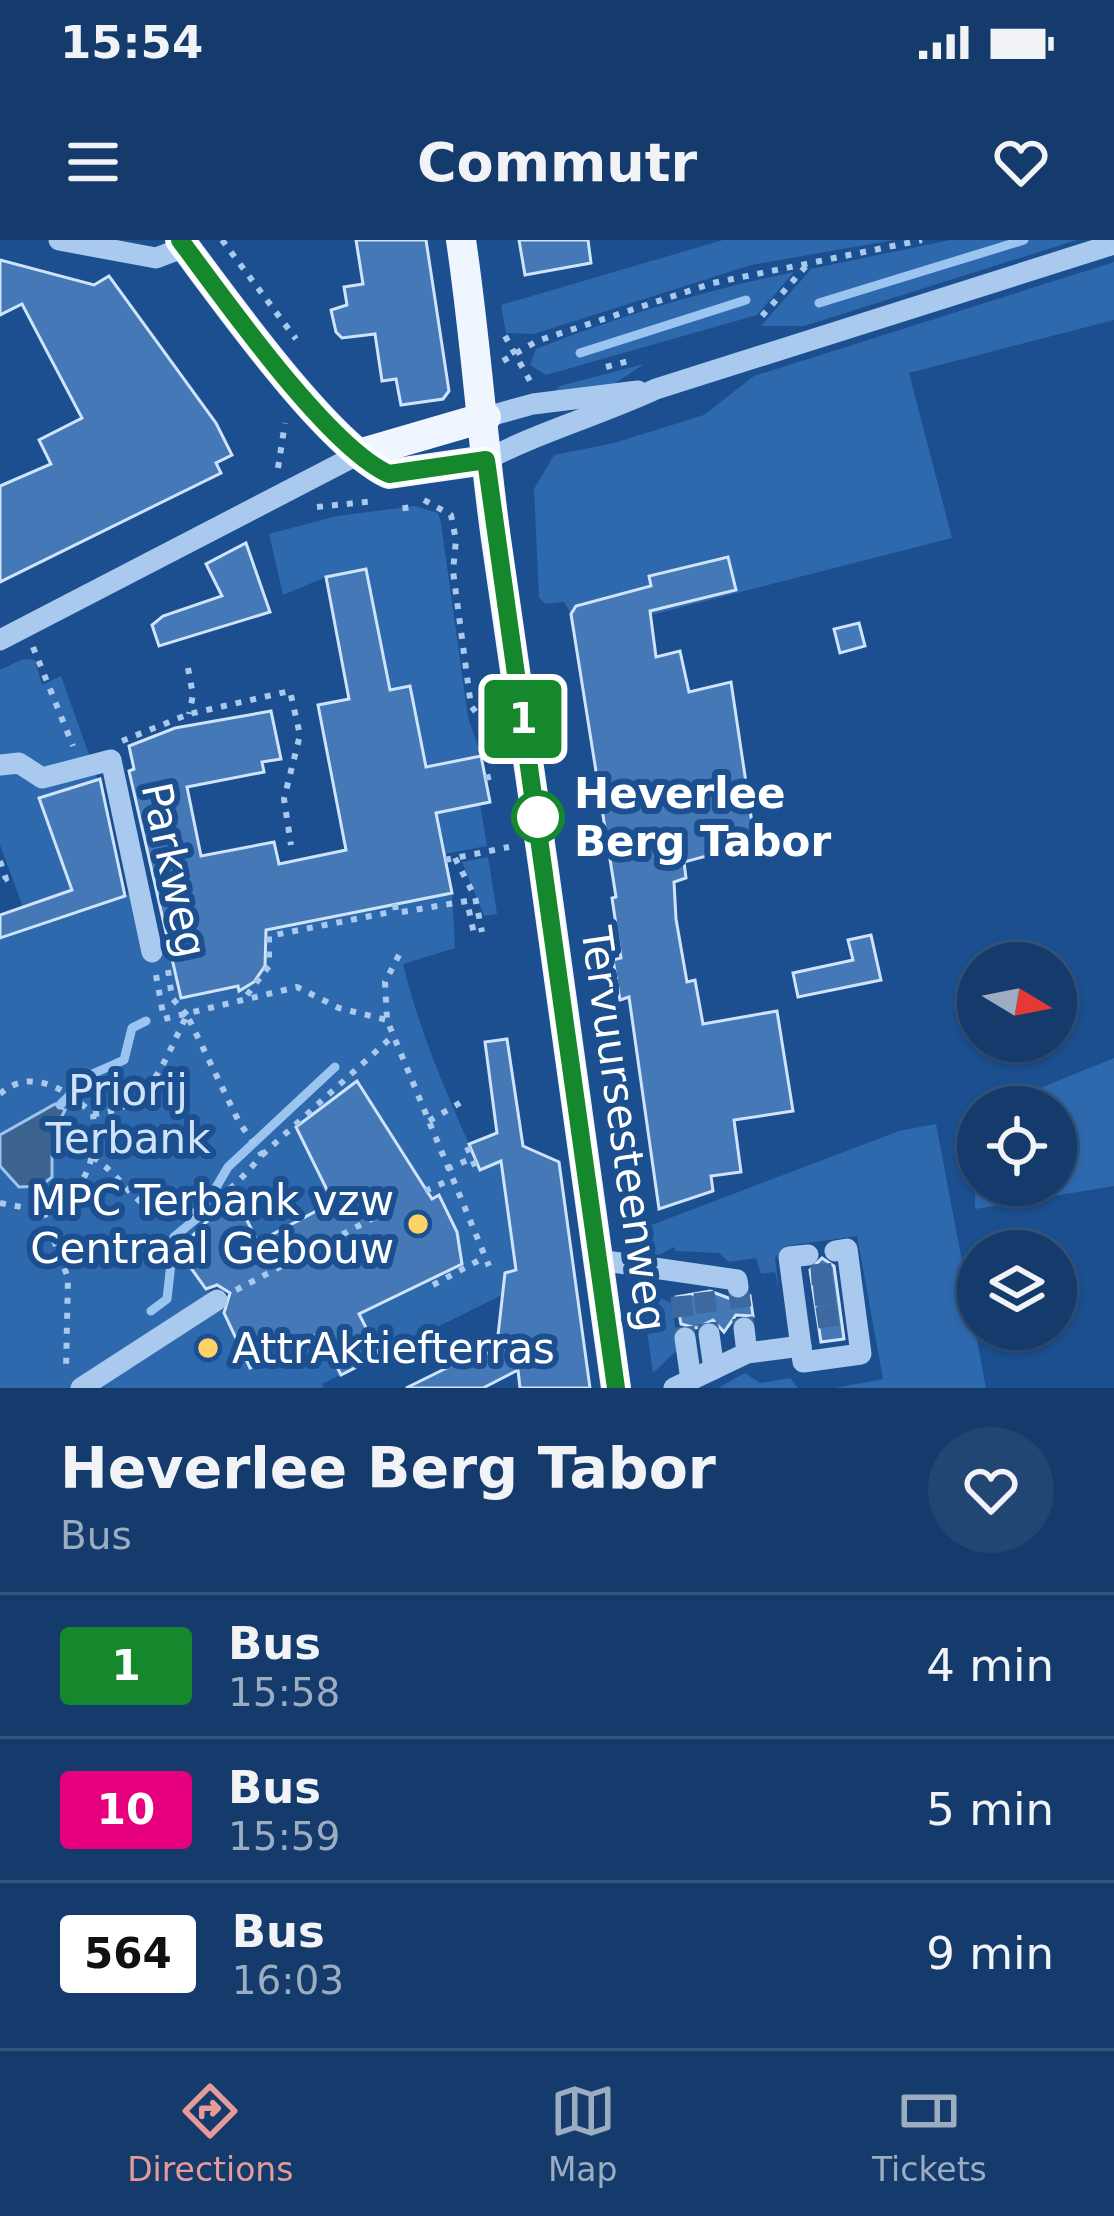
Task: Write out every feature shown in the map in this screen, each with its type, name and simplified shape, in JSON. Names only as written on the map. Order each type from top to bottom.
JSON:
[{"type":"main road","name":"Tervuursesteenweg","points":[[461,240],[486,417],[486,460],[616,1388]]},
{"type":"main road","points":[[183,244],[336,438],[389,474],[486,460]]},
{"type":"main road","points":[[359,454],[486,417]]},
{"type":"street","points":[[59,240],[156,258],[183,244]]},
{"type":"street","points":[[486,460],[537,434],[603,413],[656,388],[1114,244]]},
{"type":"street","points":[[486,417],[533,404],[656,388]]},
{"type":"street","points":[[0,640],[359,454]]},
{"type":"street","name":"Parkweg","points":[[0,766],[20,763],[42,778],[111,760],[159,958]]},
{"type":"street","points":[[599,1260],[677,1271],[708,1283],[737,1280],[738,1287]]},
{"type":"street","points":[[677,1271],[681,1296]]},
{"type":"street","points":[[805,1292],[803,1362],[861,1354],[845,1287]]},
{"type":"street","points":[[81,1388],[217,1300]]},
{"type":"street","points":[[744,1328],[747,1353]]},
{"type":"street","points":[[715,1333],[719,1367]]},
{"type":"street","points":[[686,1338],[683,1384],[747,1353],[801,1346]]},
{"type":"path","points":[[221,240],[303,350]]},
{"type":"path","points":[[502,361],[592,321],[713,283],[922,240]]},
{"type":"path","points":[[762,316],[810,263]]},
{"type":"path","points":[[519,352],[530,379]]},
{"type":"path","points":[[274,477],[287,437],[284,413]]},
{"type":"path","points":[[405,505],[406,519]]},
{"type":"path","points":[[37,657],[78,759]]},
{"type":"path","points":[[188,668],[193,695],[189,714]]},
{"type":"path","points":[[108,746],[189,714],[290,691],[300,735],[284,800],[291,844]]},
{"type":"path","points":[[485,778],[497,776]]},
{"type":"path","points":[[445,860],[509,847]]},
{"type":"path","points":[[245,997],[269,966],[269,936],[393,908],[396,913],[467,902],[478,933],[475,897],[455,858]]},
{"type":"path","points":[[0,881],[6,879],[3,861]]},
{"type":"path","points":[[399,955],[385,982],[387,1020],[487,1262],[433,1285]]},
{"type":"path","points":[[159,958],[172,998],[187,1015],[239,1122],[262,1155]]},
{"type":"path","name":"Parkweg","points":[[159,958],[164,1018],[187,1015]]},
{"type":"path","points":[[93,1114],[122,1110],[145,1094],[187,1015],[297,986],[349,1012],[387,1020]]},
{"type":"path","points":[[93,1157],[145,1205],[179,1213],[219,1200],[392,1036]]},
{"type":"path","points":[[0,1094],[25,1080],[62,1090],[93,1114],[93,1157],[77,1191],[43,1211],[0,1203]]},
{"type":"path","points":[[428,1121],[463,1101]]},
{"type":"path","points":[[467,1147],[477,1171]]},
{"type":"path","points":[[448,1169],[473,1158]]},
{"type":"path","points":[[425,1191],[452,1179]]},
{"type":"path","points":[[43,1211],[68,1278],[64,1388]]},
{"type":"path","points":[[217,1300],[385,1212]]},
{"type":"green space","points":[[723,240],[894,240],[751,265],[534,334],[506,333],[501,305]]},
{"type":"green space","points":[[950,240],[1077,240],[804,326],[761,326],[811,269]]},
{"type":"green space","points":[[1114,262],[1114,320],[909,373],[952,538],[651,615],[634,591],[576,606],[571,614],[564,602],[545,604],[539,597],[534,489],[554,455],[614,443],[704,415],[754,376]]},
{"type":"green space","points":[[794,272],[757,315],[546,375],[530,365],[536,349],[599,326]]},
{"type":"green space","points":[[644,364],[614,384],[554,392],[560,386]]},
{"type":"green space","points":[[415,506],[438,513],[441,523],[468,717],[481,756],[426,767],[410,687],[390,690],[366,569],[326,577],[283,595],[269,534],[337,516]]},
{"type":"green space","points":[[23,659],[35,660],[42,685],[61,676],[98,780],[72,890],[23,907],[0,845],[0,670]]},
{"type":"green space","points":[[480,804],[487,846],[444,854],[436,813]]},
{"type":"green space","points":[[488,857],[497,914],[484,916],[462,862]]},
{"type":"green space","name":"Priorij Terbank","points":[[132,893],[145,955],[170,944],[181,998],[254,982],[265,965],[264,931],[452,893],[455,948],[403,964],[427,1043],[480,1169],[501,1159],[518,1287],[322,1384],[324,1388],[0,1388],[0,938]],"holes":[[[357,1082],[432,1199],[440,1196],[457,1232],[462,1263],[250,1368],[222,1308],[178,1249],[233,1195],[258,1242],[333,1202],[297,1127]]]},
{"type":"green space","points":[[1114,1058],[1114,1186],[1077,1192],[1077,1086],[1045,1086]]},
{"type":"green space","points":[[936,1124],[957,1235],[957,1350],[979,1350],[986,1388],[834,1388],[883,1379],[857,1236],[786,1246],[775,1258],[779,1290],[775,1272],[761,1274],[756,1258],[729,1262],[719,1253],[676,1251],[674,1247],[659,1255],[636,1250],[633,1232],[899,1131]]},
{"type":"green space","points":[[641,1289],[671,1303],[679,1348],[653,1373]]},
{"type":"green space","points":[[745,1373],[760,1383],[790,1378],[798,1388],[718,1388]]},
{"type":"shaded area","points":[[55,1104],[65,1110],[52,1136],[52,1177],[41,1186],[19,1187],[0,1166],[0,1135]]},
{"type":"building","points":[[356,240],[426,240],[449,391],[443,399],[401,405],[396,379],[382,381],[375,334],[342,338],[336,332],[331,310],[347,305],[344,287],[363,284]]},
{"type":"building","points":[[519,240],[588,240],[591,263],[525,275]]},
{"type":"building","points":[[0,260],[94,285],[109,276],[216,423],[232,455],[216,463],[221,473],[0,582],[0,486],[51,464],[39,440],[82,418],[22,304],[0,315]]},
{"type":"building","points":[[246,543],[270,612],[159,646],[152,625],[163,616],[222,596],[206,564]]},
{"type":"building","points":[[728,557],[736,590],[650,611],[656,657],[680,651],[689,692],[731,682],[755,843],[684,862],[686,878],[674,882],[676,919],[687,982],[695,980],[703,1024],[777,1011],[793,1111],[734,1120],[741,1172],[711,1176],[713,1191],[659,1209],[629,997],[620,1000],[613,960],[621,958],[612,898],[616,897],[571,614],[576,606],[651,586],[649,576]]},
{"type":"building","points":[[366,569],[390,690],[410,686],[426,767],[481,756],[490,802],[436,813],[452,893],[266,930],[265,966],[254,982],[239,991],[238,986],[181,998],[129,771],[134,769],[129,746],[175,728],[271,711],[281,759],[262,762],[264,772],[187,787],[201,856],[274,842],[279,864],[346,850],[318,705],[349,699],[326,577]]},
{"type":"building","points":[[859,623],[865,646],[840,653],[834,629]]},
{"type":"building","points":[[100,779],[125,896],[0,938],[0,915],[72,890],[39,798]]},
{"type":"building","points":[[871,935],[881,980],[798,997],[793,973],[853,960],[848,940]]},
{"type":"building","points":[[507,1039],[523,1146],[559,1162],[590,1388],[520,1388],[518,1370],[483,1388],[406,1388],[477,1353],[496,1353],[505,1273],[516,1270],[501,1161],[480,1170],[469,1144],[497,1133],[485,1042]]},
{"type":"building","name":"MPC Terbank vzw Centraal Gebouw","points":[[357,1081],[432,1199],[439,1195],[457,1232],[462,1264],[359,1314],[380,1355],[341,1375],[320,1333],[250,1368],[224,1313],[230,1293],[217,1285],[206,1289],[178,1250],[234,1195],[258,1242],[333,1202],[296,1127]]},
{"type":"building","points":[[822,1258],[834,1266],[844,1339],[821,1342],[810,1270]]},
{"type":"building","points":[[710,1291],[739,1302],[750,1296],[753,1316],[736,1315],[724,1332],[713,1320],[696,1328],[681,1324],[676,1297]]},
{"type":"waterway","points":[[819,303],[1024,240]]},
{"type":"waterway","points":[[580,353],[746,300]]},
{"type":"waterway","points":[[60,1105],[90,1075],[124,1060],[132,1028],[146,1021]]},
{"type":"waterway","points":[[211,1196],[228,1167],[335,1067]]},
{"type":"waterway","points":[[151,1311],[167,1299],[174,1237],[203,1213]]},
{"type":"tunnel","points":[[811,1275],[838,1273]]},
{"type":"tunnel","points":[[738,1287],[744,1328]]},
{"type":"tunnel","points":[[704,1292],[709,1334]]},
{"type":"tunnel","points":[[814,1296],[841,1293]]},
{"type":"tunnel","points":[[681,1296],[685,1338]]},
{"type":"tunnel","points":[[817,1318],[844,1314]]},
{"type":"bus line","name":"1","points":[[180,240],[336,438],[374,467],[389,474],[486,460],[555,925],[616,1388]]},
{"type":"place","name":"Heverlee Berg Tabor","points":[[538,817]]},
{"type":"place","name":"MPC Terbank vzw Centraal Gebouw","points":[[418,1224]]},
{"type":"place","name":"AttrAktiefterras","points":[[208,1348]]}]
